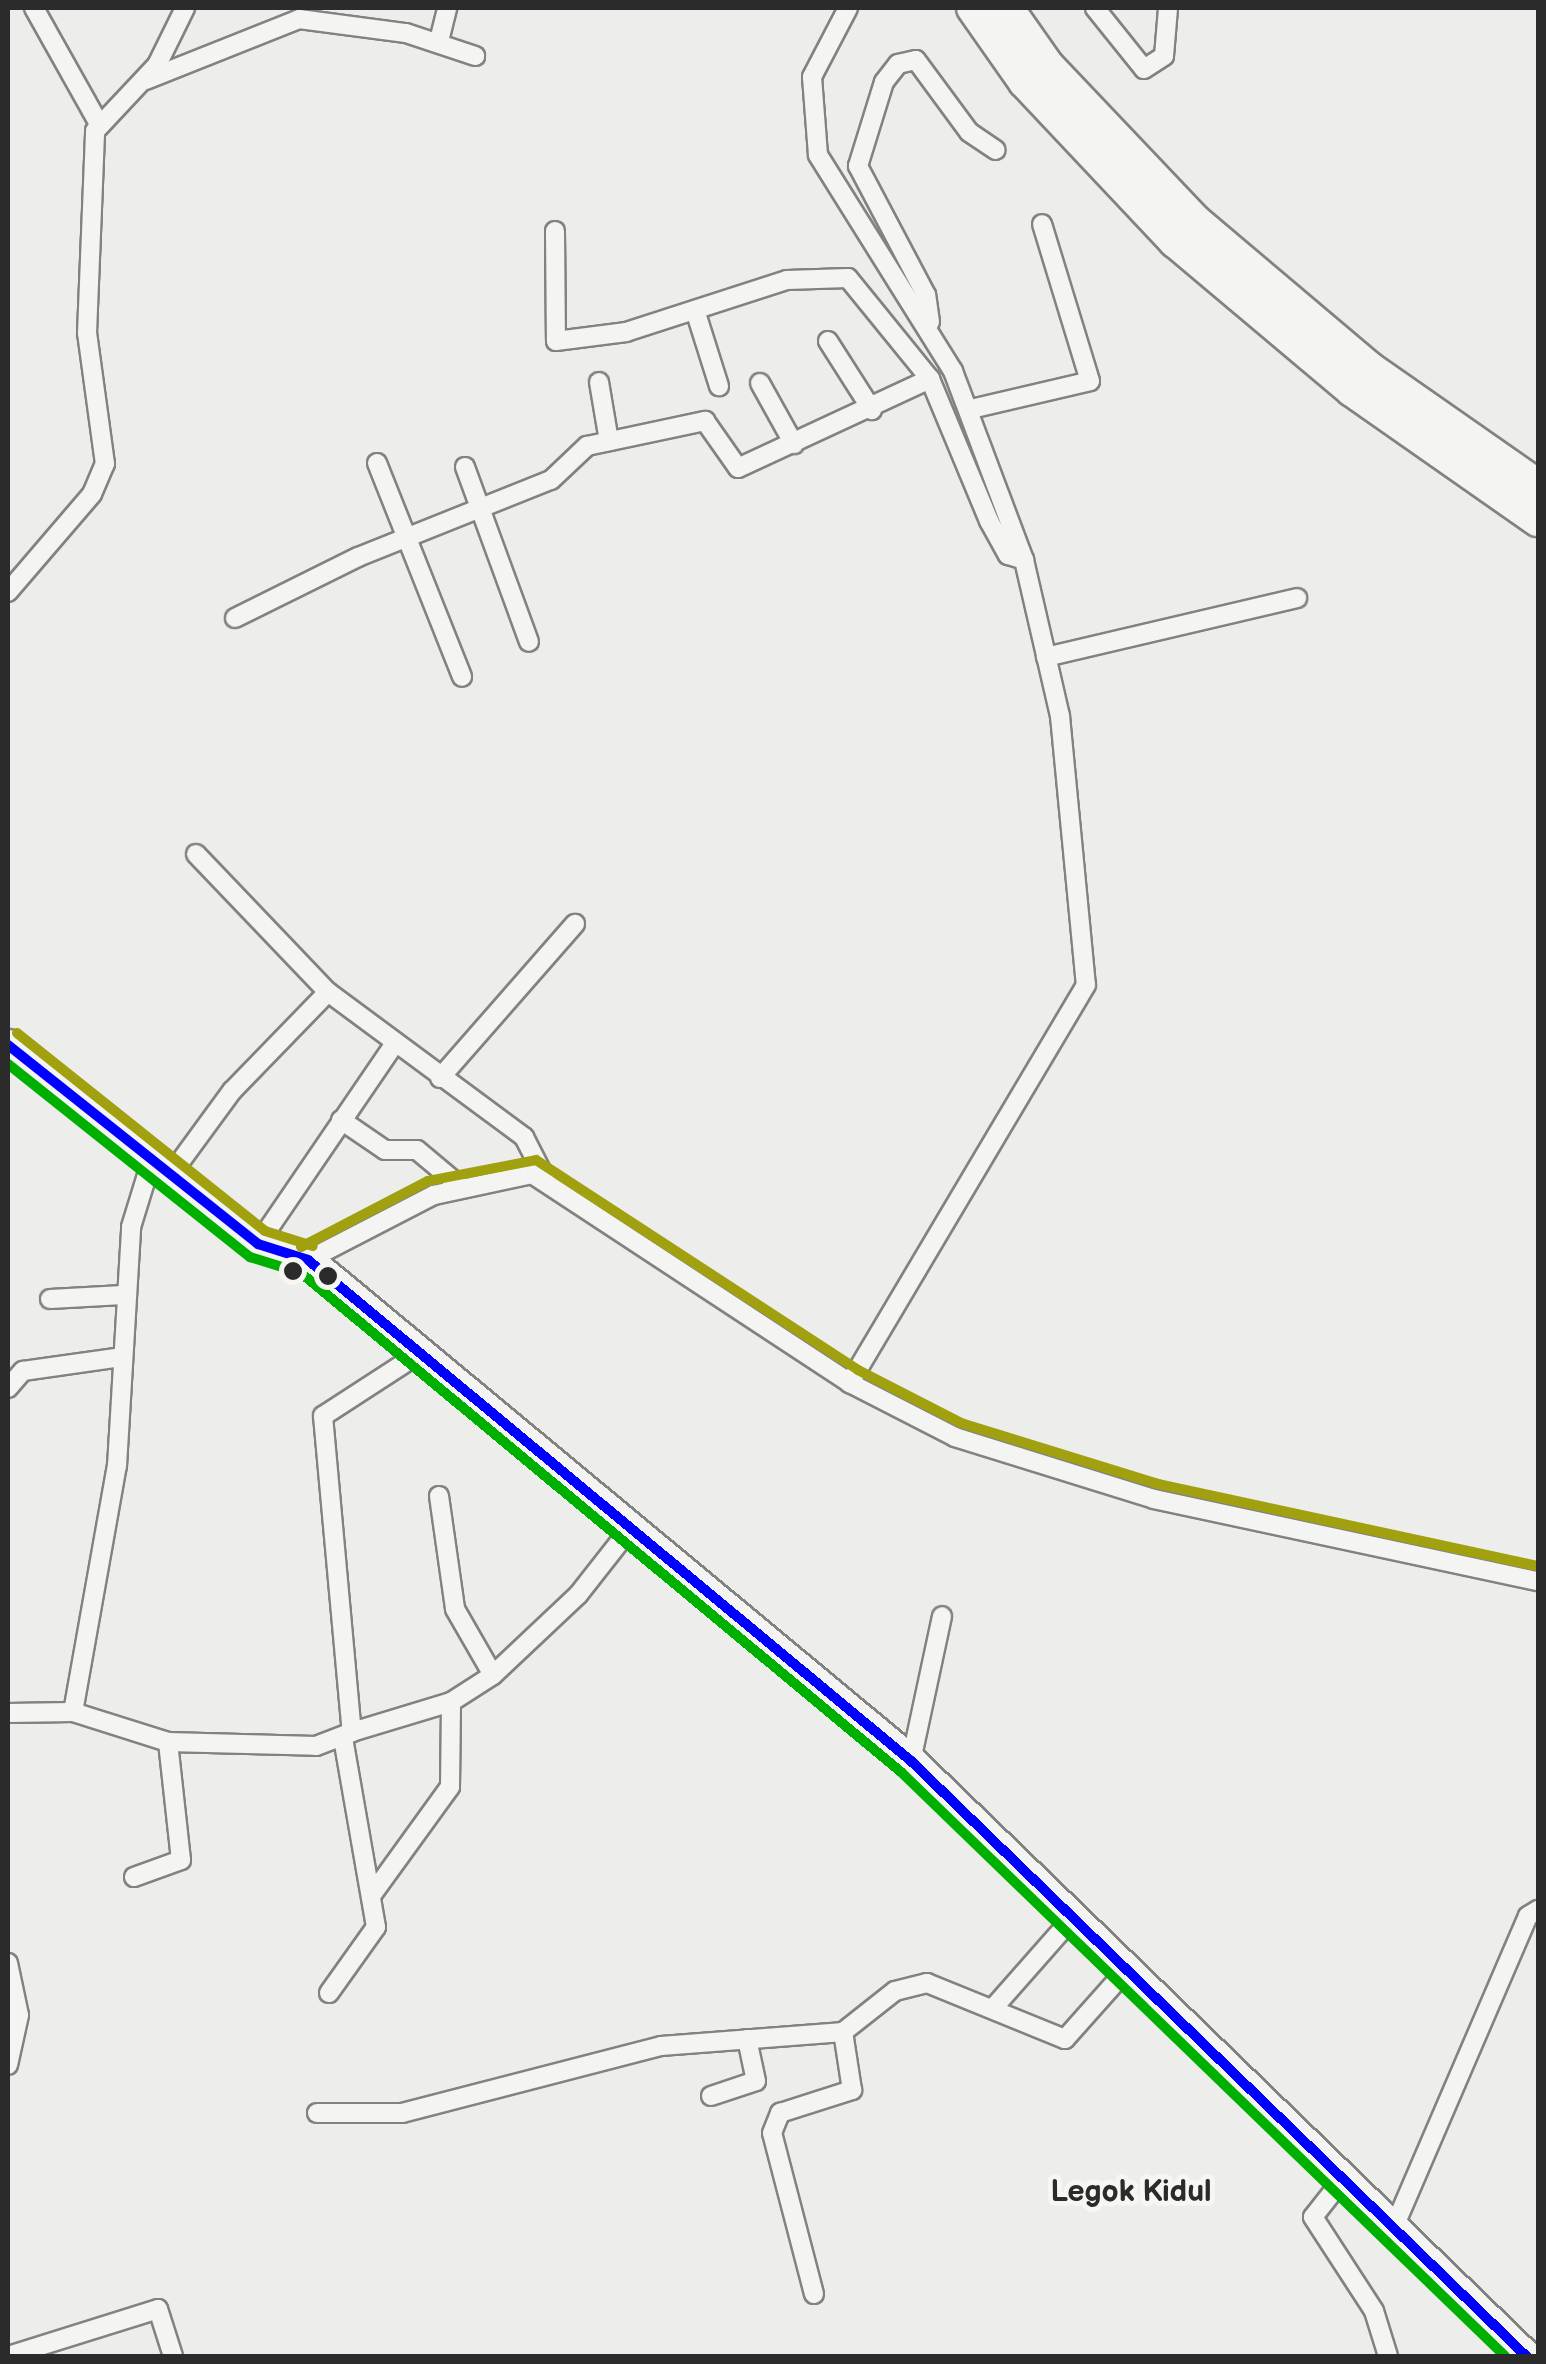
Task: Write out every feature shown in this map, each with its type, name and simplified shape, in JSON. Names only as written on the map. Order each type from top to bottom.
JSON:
[{"type":"highway","points":[[973,8],[1025,82],[1175,241],[1352,390],[1538,520]]},
{"type":"highway","points":[[1007,8],[1047,64],[1194,220],[1369,368],[1538,486]]},
{"type":"highway","points":[[8,1046],[258,1244],[308,1260],[417,1355],[911,1761],[1130,1966],[1339,2184],[1526,2356]]},
{"type":"street","points":[[8,592],[92,494],[105,464],[88,333],[98,122],[34,8]]},
{"type":"street","points":[[146,80],[185,8]]},
{"type":"street","points":[[439,41],[447,8]]},
{"type":"street","points":[[848,8],[812,77],[818,155],[930,328],[971,409],[1024,560],[1046,657],[1075,844],[1085,995],[850,1384]]},
{"type":"street","points":[[1095,8],[1144,70],[1164,56],[1168,8]]},
{"type":"street","points":[[98,122],[146,80],[276,22],[439,41],[476,56]]},
{"type":"street","points":[[930,328],[926,296],[858,166],[884,82],[898,64],[916,60],[969,132],[996,150]]},
{"type":"street","points":[[971,409],[1090,381],[1042,224]]},
{"type":"street","points":[[555,231],[556,341],[695,310],[787,280],[848,278],[930,380],[989,521],[1008,554],[1024,560]]},
{"type":"street","points":[[695,310],[719,386]]},
{"type":"street","points":[[828,341],[872,410]]},
{"type":"street","points":[[235,618],[480,505],[551,480],[587,446],[705,421],[738,468],[872,410],[930,380]]},
{"type":"street","points":[[599,382],[610,441]]},
{"type":"street","points":[[760,383],[794,444]]},
{"type":"street","points":[[378,462],[462,677]]},
{"type":"street","points":[[465,467],[528,642]]},
{"type":"street","points":[[1046,657],[1296,598]]},
{"type":"street","points":[[196,854],[328,992],[393,1046],[524,1137],[546,1180]]},
{"type":"street","points":[[440,1078],[575,924]]},
{"type":"street","points":[[73,1712],[118,1466],[123,1295],[160,1170],[328,992]]},
{"type":"street","points":[[258,1244],[393,1046]]},
{"type":"street","points":[[341,1120],[385,1150],[417,1150],[460,1186]]},
{"type":"street","points":[[308,1260],[460,1186],[513,1173],[546,1180],[850,1384],[954,1437],[1154,1498],[1538,1581]]},
{"type":"street","points":[[50,1299],[123,1295]]},
{"type":"street","points":[[329,1993],[374,1936],[372,1896],[348,1734],[323,1416],[417,1355]]},
{"type":"street","points":[[8,1388],[23,1371],[121,1357]]},
{"type":"street","points":[[438,1496],[456,1608],[493,1674]]},
{"type":"street","points":[[8,1713],[73,1712],[168,1742],[316,1746],[451,1702],[493,1674],[578,1594],[629,1530]]},
{"type":"street","points":[[911,1761],[942,1616]]},
{"type":"street","points":[[372,1896],[399,1870],[450,1786],[451,1702]]},
{"type":"street","points":[[134,1878],[181,1860],[168,1742]]},
{"type":"street","points":[[1391,2234],[1523,1926],[1538,1910]]},
{"type":"street","points":[[995,2006],[1076,1914]]},
{"type":"street","points":[[8,1963],[19,2015],[8,2066]]},
{"type":"street","points":[[317,2113],[402,2113],[615,2055],[843,2032],[910,1985],[948,1986],[1066,2039],[1130,1966]]},
{"type":"street","points":[[814,2294],[772,2133],[780,2113],[852,2090],[843,2032]]},
{"type":"street","points":[[712,2096],[756,2081],[747,2039]]},
{"type":"street","points":[[1339,2184],[1313,2217],[1374,2311],[1388,2356]]},
{"type":"street","points":[[8,2356],[158,2309],[173,2356]]},
{"type":"transit line","points":[[17,1033],[265,1231],[313,1246]]},
{"type":"transit line","points":[[8,1045],[258,1244],[308,1260],[911,1761],[1526,2356]]},
{"type":"transit line","points":[[8,1064],[250,1257],[301,1273],[901,1772],[1505,2356]]},
{"type":"transit line","points":[[301,1247],[428,1181],[536,1160],[858,1370],[961,1423],[1158,1484],[1538,1566]]},
{"type":"district","name":"Legok Kidul","points":[[1131,2192]]}]
